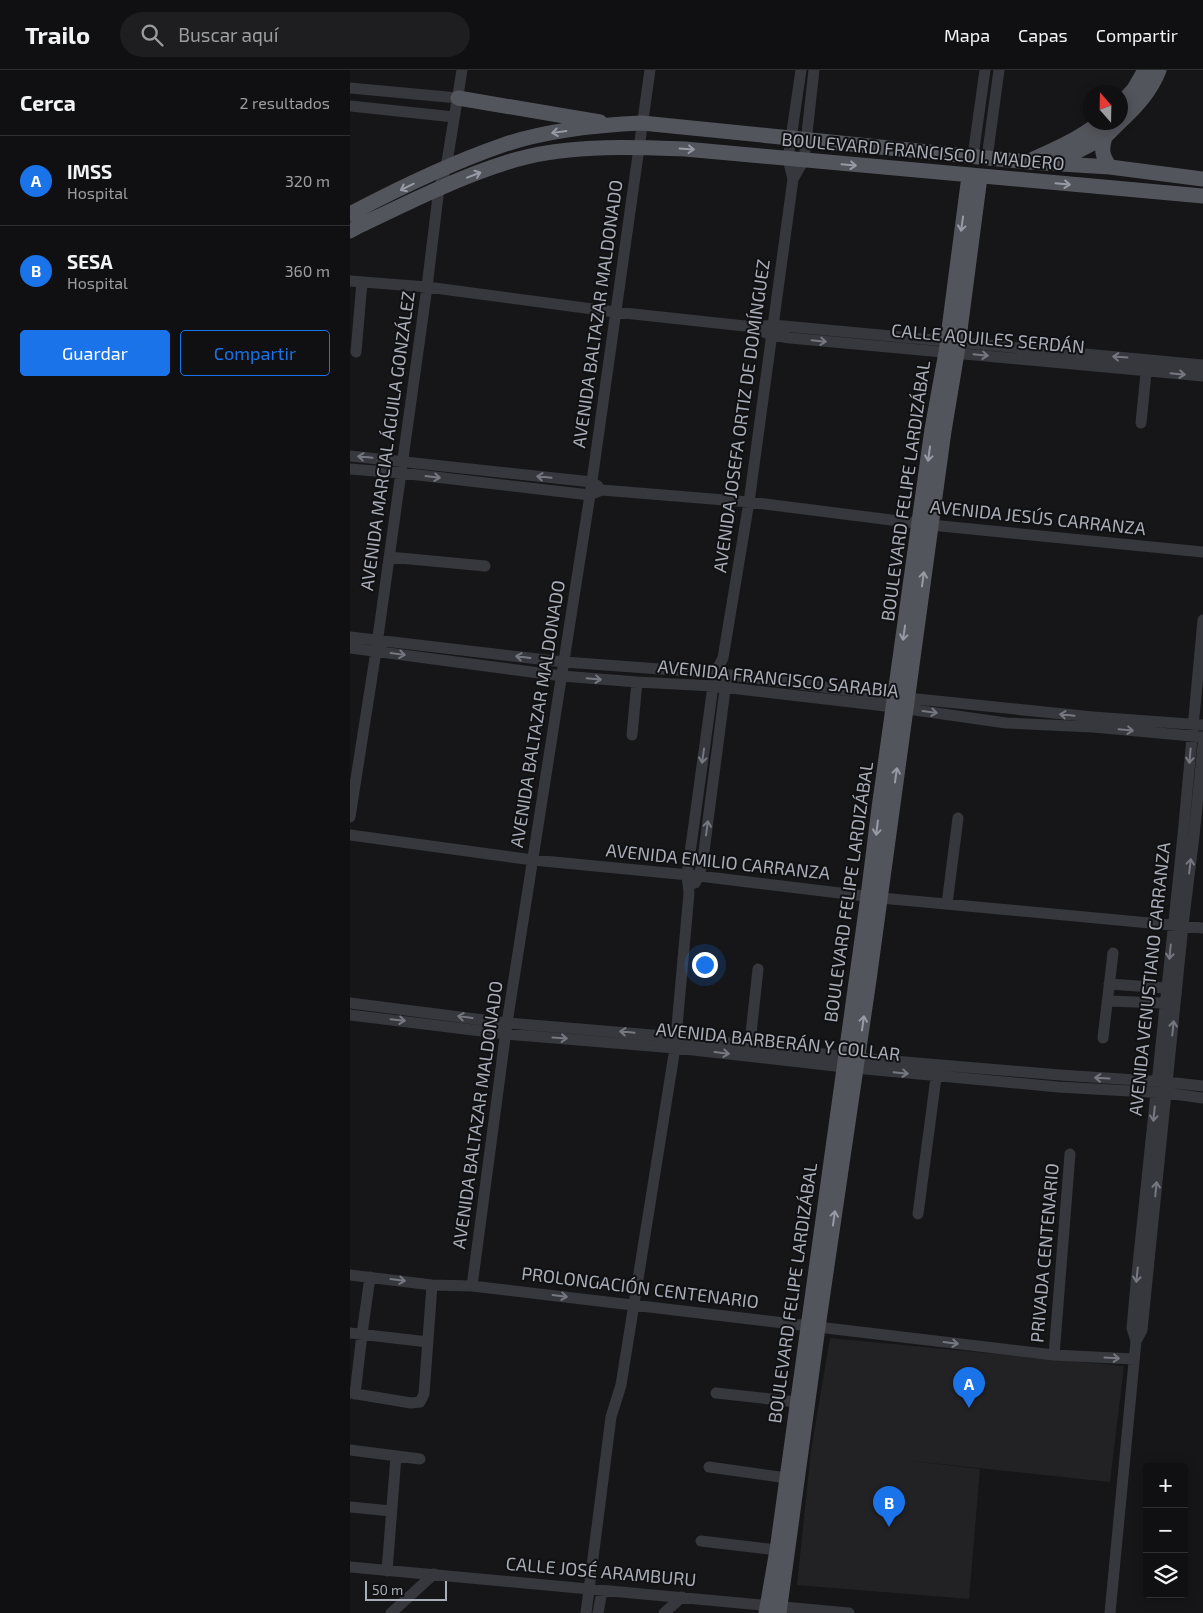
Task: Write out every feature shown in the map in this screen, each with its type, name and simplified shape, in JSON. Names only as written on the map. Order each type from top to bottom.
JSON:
[{"type":"main road","points":[[1128,95],[1145,70]]},
{"type":"main road","points":[[1128,114],[1143,98],[1155,81],[1159,70]]},
{"type":"main road","points":[[458,98],[614,124]]},
{"type":"main road","name":"BOULEVARD FRANCISCO I. MADERO","points":[[614,124],[642,123],[792,137],[1028,162],[1110,167],[1203,179]]},
{"type":"main road","points":[[350,214],[446,168],[504,144],[552,133],[614,124]]},
{"type":"main road","points":[[1028,162],[1090,131],[1103,130]]},
{"type":"main road","points":[[1014,180],[1054,164],[1103,130]]},
{"type":"main road","points":[[1103,130],[1102,152],[1104,159],[1110,167]]},
{"type":"main road","name":"BOULEVARD FRANCISCO I. MADERO","points":[[350,231],[439,188],[508,161],[558,151],[639,147],[685,149],[1203,196]]},
{"type":"main road","name":"BOULEVARD FELIPE LARDIZÁBAL","points":[[773,1609],[975,176]]},
{"type":"main road","name":"BOULEVARD FELIPE LARDIZÁBAL","points":[[773,1609],[777,1550],[792,1469],[797,1402],[813,1326]]},
{"type":"street","points":[[446,168],[462,70]]},
{"type":"street","points":[[642,123],[650,70]]},
{"type":"street","name":"AVENIDA JOSEFA ORTIZ DE DOMÍNGUEZ","points":[[598,1613],[596,1590],[611,1418],[621,1385],[676,1042],[689,893],[693,876],[697,801],[714,673],[723,658],[749,502],[793,179],[788,159],[802,70]]},
{"type":"street","name":"AVENIDA JOSEFA ORTIZ DE DOMÍNGUEZ","points":[[793,179],[804,160],[814,70]]},
{"type":"street","points":[[980,157],[985,70]]},
{"type":"street","points":[[980,157],[999,70]]},
{"type":"street","points":[[454,117],[352,107],[353,88],[458,98]]},
{"type":"street","name":"AVENIDA BALTAZAR MALDONADO","points":[[472,1286],[506,1028],[592,482],[642,123]]},
{"type":"street","name":"AVENIDA MARCIAL ÁGUILA GONZÁLEZ","points":[[350,817],[403,461],[439,188],[446,168]]},
{"type":"street","points":[[356,281],[356,352]]},
{"type":"street","name":"CALLE AQUILES SERDÁN","points":[[356,281],[427,287],[615,312],[860,339],[1147,365],[1203,365]]},
{"type":"street","points":[[1140,423],[1147,365]]},
{"type":"street","name":"CALLE AQUILES SERDÁN","points":[[1147,365],[1203,376]]},
{"type":"street","points":[[350,456],[592,482],[602,490]]},
{"type":"street","name":"AVENIDA JESÚS CARRANZA","points":[[350,469],[401,473],[590,495],[602,490],[749,502],[925,524],[1203,552]]},
{"type":"street","points":[[389,557],[485,566]]},
{"type":"street","name":"AVENIDA VENUSTIANO CARRANZA","points":[[1189,835],[1198,731],[1203,620]]},
{"type":"street","name":"AVENIDA FRANCISCO SARABIA","points":[[350,637],[376,645],[562,676],[725,687],[901,703]]},
{"type":"street","name":"AVENIDA FRANCISCO SARABIA","points":[[350,648],[376,645],[714,673],[901,703],[1006,723],[1093,722],[1198,731]]},
{"type":"street","name":"AVENIDA JOSEFA ORTIZ DE DOMÍNGUEZ","points":[[693,876],[703,859],[711,802],[727,675],[723,658]]},
{"type":"street","points":[[632,735],[637,682]]},
{"type":"street","points":[[706,736],[718,738]]},
{"type":"street","name":"AVENIDA VENUSTIANO CARRANZA","points":[[1110,1613],[1136,1341],[1132,1328],[1148,1215],[1178,925],[1203,745]]},
{"type":"street","points":[[697,801],[711,802]]},
{"type":"street","points":[[947,904],[958,818]]},
{"type":"street","name":"AVENIDA EMILIO CARRANZA","points":[[350,835],[533,860],[874,897],[1203,928]]},
{"type":"street","name":"AVENIDA VENUSTIANO CARRANZA","points":[[1161,1087],[1164,1003],[1178,925]]},
{"type":"street","points":[[1103,1038],[1113,953]]},
{"type":"street","points":[[749,1051],[758,969]]},
{"type":"street","points":[[1109,984],[1166,988]]},
{"type":"street","points":[[1107,1001],[1164,1003]]},
{"type":"street","name":"AVENIDA BARBERÁN Y COLLAR","points":[[350,1004],[418,1017],[506,1028],[676,1042],[851,1062],[936,1076],[1058,1087],[1203,1086]]},
{"type":"street","name":"AVENIDA BARBERÁN Y COLLAR","points":[[350,1015],[418,1017]]},
{"type":"street","name":"AVENIDA BARBERÁN Y COLLAR","points":[[851,1062],[938,1064],[1060,1075],[1161,1087],[1203,1098]]},
{"type":"street","points":[[918,1214],[938,1064]]},
{"type":"street","points":[[1058,1087],[1060,1075]]},
{"type":"street","name":"PRIVADA CENTENARIO","points":[[1054,1355],[1070,1154]]},
{"type":"street","name":"PROLONGACIÓN CENTENARIO","points":[[350,1274],[432,1285],[472,1286],[1054,1355],[1134,1359]]},
{"type":"street","points":[[370,1277],[356,1334],[353,1394],[411,1404],[420,1402],[424,1394],[432,1285]]},
{"type":"street","points":[[356,1334],[428,1342]]},
{"type":"street","points":[[716,1393],[797,1402]]},
{"type":"street","points":[[350,1450],[420,1459]]},
{"type":"street","points":[[387,1571],[396,1456]]},
{"type":"street","points":[[709,1467],[792,1469]]},
{"type":"street","points":[[350,1507],[391,1511]]},
{"type":"street","points":[[701,1541],[777,1550]]},
{"type":"street","name":"CALLE JOSÉ ARAMBURU","points":[[350,1567],[682,1597],[773,1609],[849,1613]]},
{"type":"street","points":[[391,1613],[434,1574]]},
{"type":"street","name":"AVENIDA JOSEFA ORTIZ DE DOMÍNGUEZ","points":[[586,1613],[596,1590]]},
{"type":"street","points":[[664,1613],[682,1597]]},
{"type":"shaded area","points":[[830,1338],[1124,1366],[1110,1482],[902,1460],[980,1469],[969,1599],[797,1585],[811,1450]]},
{"type":"place","name":"IMSS","points":[[969,1408]]},
{"type":"place","name":"SESA","points":[[889,1527]]}]
